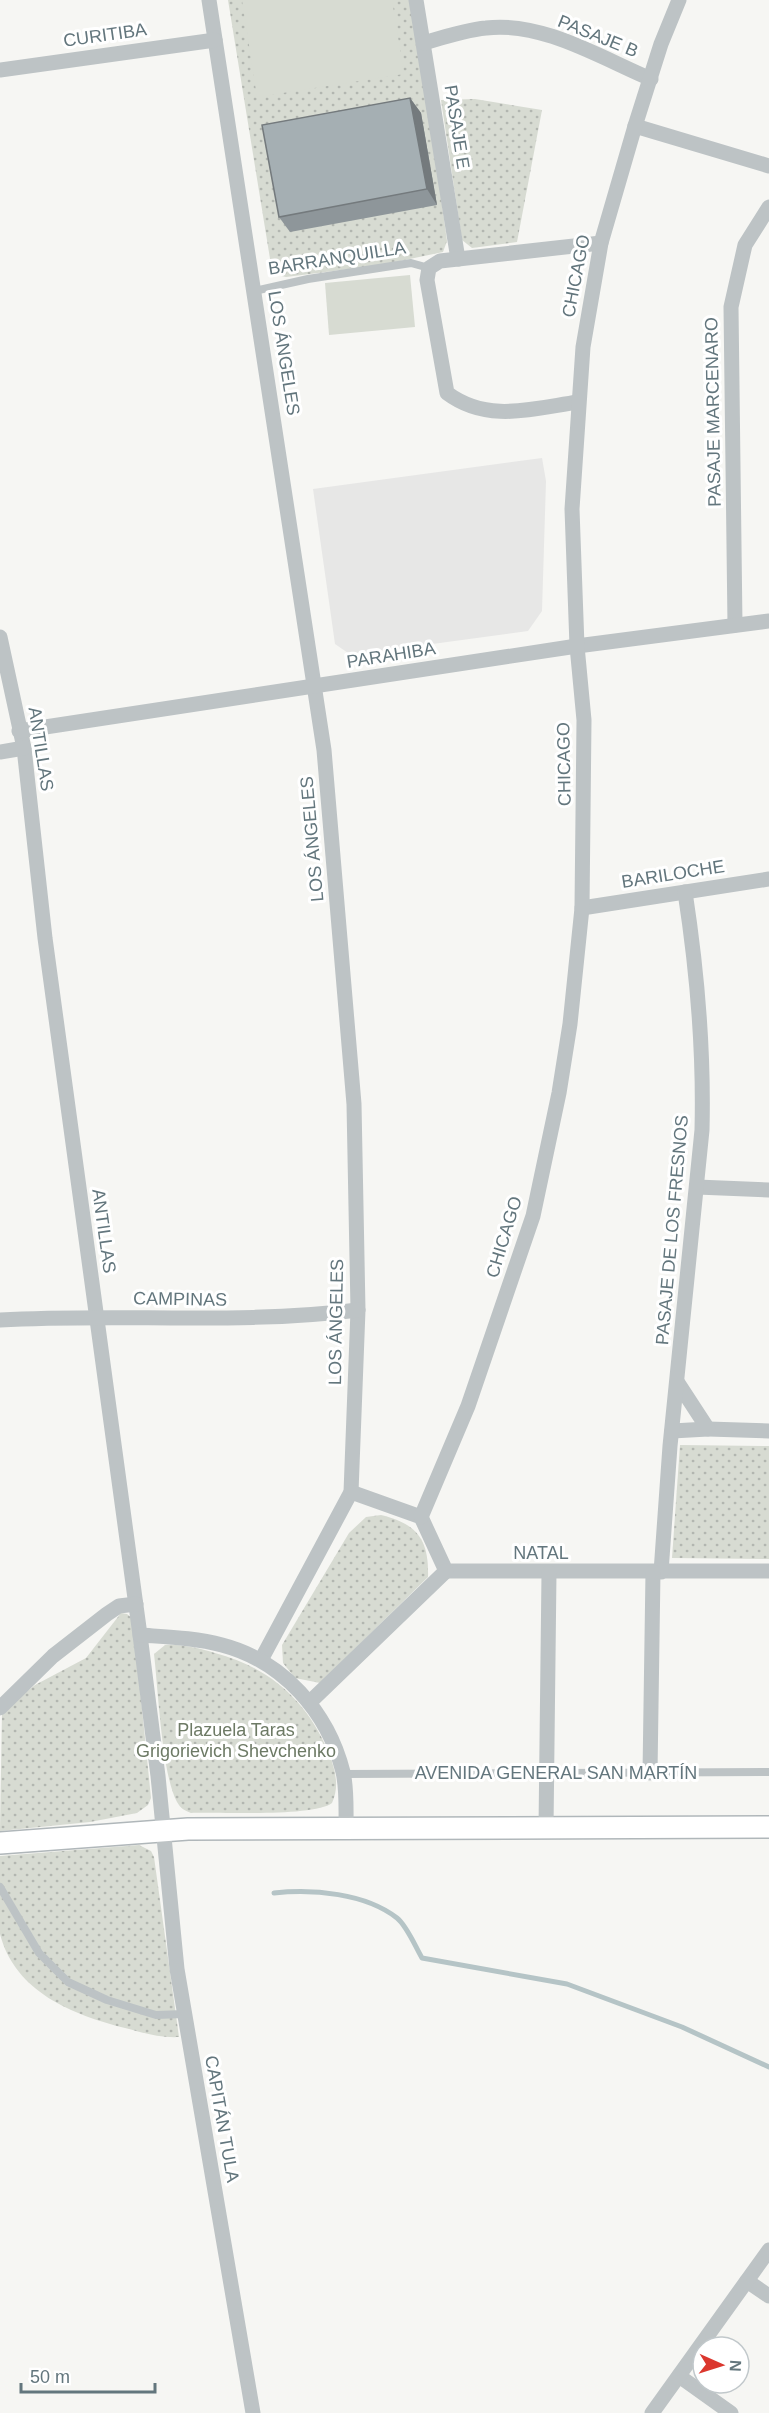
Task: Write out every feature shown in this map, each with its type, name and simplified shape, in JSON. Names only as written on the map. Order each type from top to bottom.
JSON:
[{"type":"main road","points":[[0,1843],[163,1831],[346,1827],[769,1827]]},
{"type":"street","name":"LOS ÁNGELES","points":[[209,0],[324,750],[354,1104],[358,1310],[351,1492],[261,1660]]},
{"type":"street","name":"PASAJE E","points":[[416,0],[458,259]]},
{"type":"street","name":"CHICAGO","points":[[421,1517],[468,1406],[532,1216],[559,1094],[570,1024],[582,908],[584,720],[577,646],[572,509],[583,347],[601,243],[634,126],[680,0]]},
{"type":"street","name":"PASAJE B","points":[[424,44],[488,28],[527,30],[550,37],[651,79]]},
{"type":"street","name":"CURITIBA","points":[[0,70],[215,40]]},
{"type":"street","points":[[634,126],[769,166]]},
{"type":"street","name":"PASAJE MARCENARO","points":[[735,625],[731,307],[745,245],[769,207]]},
{"type":"street","name":"BARRANQUILLA","points":[[429,268],[440,261],[601,243]]},
{"type":"street","points":[[429,268],[427,280],[447,393],[462,404],[505,413],[578,402]]},
{"type":"street","name":"PARAHIBA","points":[[19,731],[577,646],[769,621]]},
{"type":"street","name":"ANTILLAS","points":[[0,637],[24,748],[45,938],[136,1604],[163,1831]]},
{"type":"street","points":[[0,752],[24,748]]},
{"type":"street","name":"BARILOCHE","points":[[582,908],[769,879]]},
{"type":"street","name":"PASAJE DE LOS FRESNOS","points":[[650,1773],[657,1572],[697,1187],[703,1087],[691,932],[685,892]]},
{"type":"street","points":[[697,1187],[769,1190]]},
{"type":"street","name":"CAMPINAS","points":[[0,1320],[96,1317],[233,1320],[304,1317],[358,1310]]},
{"type":"street","points":[[678,1383],[708,1429]]},
{"type":"street","points":[[672,1431],[708,1429],[769,1431]]},
{"type":"street","points":[[310,1702],[446,1571],[421,1517],[351,1492]]},
{"type":"street","name":"NATAL","points":[[446,1571],[549,1573],[769,1571]]},
{"type":"street","points":[[546,1828],[549,1573]]},
{"type":"street","points":[[0,1707],[53,1656],[119,1606],[136,1604]]},
{"type":"street","points":[[140,1635],[204,1640],[261,1660],[286,1678],[310,1702],[329,1733],[344,1774],[346,1827]]},
{"type":"street","name":"CAPITÁN TULA","points":[[163,1831],[171,1919],[184,2014],[253,2413]]},
{"type":"street","points":[[652,2413],[769,2250]]},
{"type":"street","points":[[747,2281],[769,2296]]},
{"type":"street","points":[[680,2376],[731,2413]]},
{"type":"lane","name":"BARRANQUILLA","points":[[254,291],[308,279],[411,263],[429,268]]},
{"type":"lane","name":"AVENIDA GENERAL SAN MARTÍN","points":[[344,1774],[769,1772]]},
{"type":"lane","points":[[0,1887],[39,1953],[68,1982],[107,2000],[156,2015],[184,2014]]},
{"type":"shaded area","points":[[542,458],[546,481],[542,611],[528,631],[351,655],[335,644],[313,489]]},
{"type":"green space","points":[[228,0],[409,0],[428,102],[447,241],[443,252],[381,265],[286,277],[272,271]]},
{"type":"green space","points":[[242,0],[392,0],[404,74],[257,97]]},
{"type":"green space","points":[[475,99],[542,110],[517,242],[472,248],[462,240],[441,100]]},
{"type":"green space","points":[[410,275],[415,327],[329,335],[325,283]]},
{"type":"green space","points":[[680,1445],[769,1446],[769,1559],[672,1558]]},
{"type":"green space","points":[[381,1515],[404,1523],[418,1535],[426,1553],[428,1577],[320,1683],[295,1678],[283,1663],[282,1645],[349,1533],[366,1517]]},
{"type":"green space","name":"Plazuela Taras Grigorievich Shevchenko","points":[[121,1613],[133,1619],[151,1798],[148,1805],[137,1813],[90,1822],[0,1831],[2,1711],[35,1685],[86,1658]]},
{"type":"green space","name":"Plazuela Taras Grigorievich Shevchenko","points":[[165,1645],[196,1648],[234,1659],[268,1676],[297,1701],[319,1732],[333,1764],[336,1790],[332,1803],[306,1810],[265,1813],[191,1813],[181,1808],[172,1789],[168,1772],[159,1709],[154,1654]]},
{"type":"green space","points":[[139,1845],[151,1851],[154,1857],[179,2037],[152,2035],[105,2023],[49,1998],[32,1986],[19,1971],[8,1954],[0,1934],[0,1856]]},
{"type":"building","points":[[410,98],[427,189],[279,217],[262,125]]},
{"type":"waterway","points":[[274,1893],[322,1893],[370,1903],[401,1922],[422,1958],[567,1984],[682,2027],[769,2067]]}]
